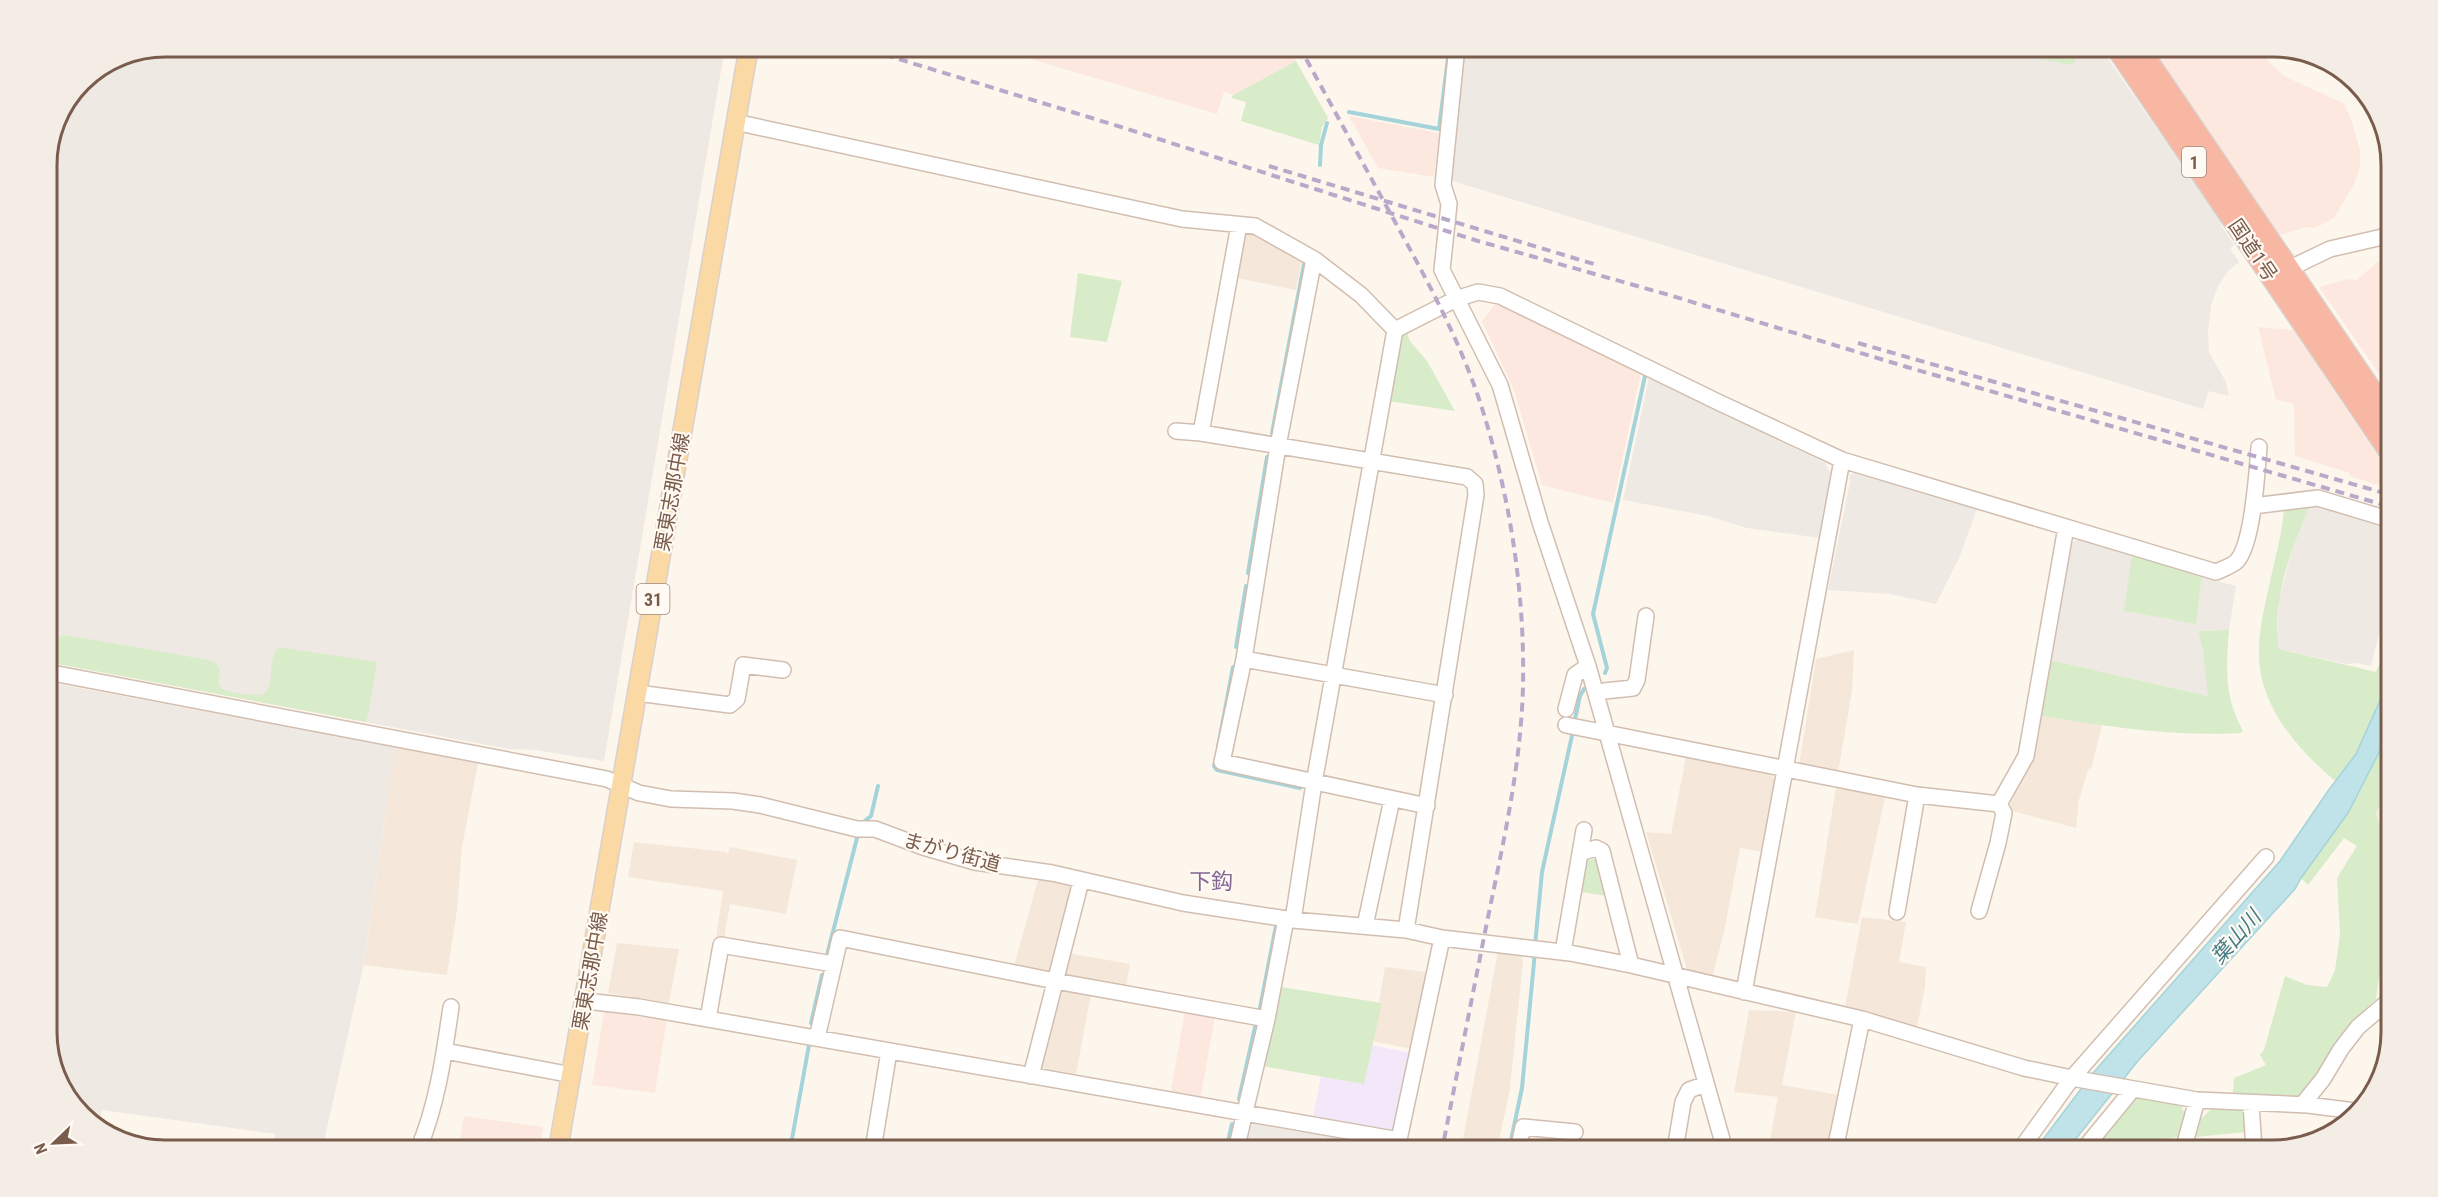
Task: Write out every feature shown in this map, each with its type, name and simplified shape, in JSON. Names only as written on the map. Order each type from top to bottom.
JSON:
[{"type":"highway","name":"国道1号","points":[[2124,57],[2280,274],[2381,407]]},
{"type":"highway","name":"国道1号","points":[[2144,57],[2381,437]]},
{"type":"main road","name":"栗東志那中線","points":[[560,1140],[586,1001],[747,57]]},
{"type":"street","points":[[1456,57],[1443,185],[1449,204],[1442,270],[1500,385],[1540,522],[1588,666],[1722,1140]]},
{"type":"street","points":[[735,122],[1182,219],[1255,226],[1314,259],[1361,295],[1395,330]]},
{"type":"street","points":[[1201,433],[1239,225]]},
{"type":"street","points":[[2280,274],[2330,249],[2381,237]]},
{"type":"street","points":[[1314,259],[1278,446],[1244,658],[1222,762],[1427,806]]},
{"type":"street","points":[[1395,330],[1456,299],[1478,292],[1500,296],[1842,460],[2216,572],[2236,562],[2245,546],[2260,505],[2259,447]]},
{"type":"street","points":[[1238,1140],[1289,919],[1395,330]]},
{"type":"street","points":[[1176,431],[1201,433],[1467,477],[1475,484],[1476,495],[1406,930]]},
{"type":"street","points":[[1744,992],[1842,460]]},
{"type":"street","points":[[2260,505],[2318,498],[2381,516]]},
{"type":"street","points":[[1999,804],[2026,756],[2066,527]]},
{"type":"street","points":[[1596,694],[1633,688],[1637,680],[1646,616]]},
{"type":"street","points":[[1244,658],[1444,695]]},
{"type":"street","points":[[637,693],[730,705],[737,699],[743,665],[783,670]]},
{"type":"street","points":[[1566,709],[1575,675],[1588,666]]},
{"type":"street","name":"まがり街道","points":[[57,674],[607,779],[639,793],[671,799],[733,801],[760,805],[856,829],[874,829],[923,847],[975,862],[1052,873],[1183,903],[1289,919],[1406,930],[1442,938],[1563,952],[1631,964],[1862,1019],[2024,1068],[2074,1079],[2197,1100],[2302,1105],[2347,1110]]},
{"type":"street","points":[[1572,727],[1917,795],[1999,804]]},
{"type":"street","points":[[1897,912],[1917,795]]},
{"type":"street","points":[[1365,926],[1392,798]]},
{"type":"street","points":[[1979,911],[2004,813],[1999,804]]},
{"type":"street","points":[[1563,952],[1584,830]]},
{"type":"street","points":[[1580,853],[1596,848],[1602,851],[1631,964]]},
{"type":"street","points":[[2028,1140],[2074,1079],[2266,857]]},
{"type":"street","points":[[1031,1076],[1081,880]]},
{"type":"street","points":[[817,1038],[840,938],[1055,981],[1267,1019]]},
{"type":"street","points":[[1399,1140],[1442,938]]},
{"type":"street","points":[[708,1019],[720,945],[833,964]]},
{"type":"street","points":[[586,1001],[639,1007],[817,1038],[1244,1114],[1373,1140]]},
{"type":"street","points":[[422,1140],[445,1052],[451,1007]]},
{"type":"street","points":[[2302,1105],[2358,1027],[2381,1007]]},
{"type":"street","points":[[1837,1140],[1862,1019]]},
{"type":"street","points":[[875,1140],[889,1051]]},
{"type":"street","points":[[445,1052],[572,1075]]},
{"type":"street","points":[[1677,1140],[1683,1102],[1689,1090],[1706,1084]]},
{"type":"street","points":[[2091,1140],[2129,1089]]},
{"type":"street","points":[[2186,1140],[2197,1100]]},
{"type":"street","points":[[2251,1103],[2253,1140]]},
{"type":"street","points":[[1520,1140],[1523,1127],[1575,1132]]},
{"type":"shaded area","points":[[158,57],[723,57],[604,761],[536,750],[509,749],[57,664],[57,158],[68,117],[79,99],[105,75],[124,65]]},
{"type":"shaded area","points":[[1024,57],[1294,57],[1296,61],[1233,95],[1224,92],[1217,114]]},
{"type":"shaded area","points":[[1463,57],[2107,57],[2222,223],[2221,225],[2234,245],[2230,249],[2239,262],[2228,271],[2218,286],[2211,305],[2208,332],[2209,352],[2226,382],[2229,396],[2209,391],[2203,409],[1449,180]]},
{"type":"shaded area","points":[[2159,57],[2266,57],[2284,76],[2343,103],[2351,119],[2360,150],[2360,168],[2353,186],[2334,218],[2315,228],[2307,227],[2280,235]]},
{"type":"shaded area","points":[[1349,116],[1439,133],[1434,177],[1378,168]]},
{"type":"shaded area","points":[[1249,232],[1302,259],[1296,290],[1237,278],[1244,235]]},
{"type":"shaded area","points":[[2381,261],[2381,377],[2319,287],[2349,279],[2357,280],[2377,262]]},
{"type":"shaded area","points":[[1496,303],[1641,372],[1613,503],[1542,485],[1514,390],[1482,321]]},
{"type":"shaded area","points":[[2258,327],[2293,330],[2381,461],[2381,486],[2349,476],[2350,473],[2295,456],[2294,407],[2292,403],[2276,400]]},
{"type":"shaded area","points":[[1649,377],[1825,463],[1832,475],[1820,538],[1747,528],[1708,516],[1623,500]]},
{"type":"shaded area","points":[[1854,473],[1977,509],[1959,558],[1936,604],[1890,594],[1828,590],[1850,482],[1849,475]]},
{"type":"shaded area","points":[[2314,505],[2381,524],[2381,625],[2371,666],[2357,663],[2346,664],[2279,649],[2277,638],[2279,599],[2294,543],[2310,506]]},
{"type":"shaded area","points":[[2078,539],[2132,555],[2125,611],[2196,624],[2202,577],[2236,586],[2229,630],[2198,631],[2209,696],[2050,660],[2068,545]]},
{"type":"shaded area","points":[[1854,650],[1852,691],[1838,773],[1799,765],[1816,659]]},
{"type":"shaded area","points":[[57,684],[395,747],[364,963],[324,1140],[274,1140],[275,1134],[102,1110],[100,1118],[75,1092],[63,1067],[57,1039]]},
{"type":"shaded area","points":[[2042,716],[2102,725],[2092,766],[2088,770],[2079,800],[2076,828],[2009,810],[2019,778],[2033,753]]},
{"type":"shaded area","points":[[395,747],[478,763],[462,847],[457,910],[447,975],[364,965]]},
{"type":"shaded area","points":[[1686,757],[1771,774],[1777,784],[1764,852],[1740,848],[1724,932],[1712,978],[1688,973],[1646,832],[1671,834]]},
{"type":"shaded area","points":[[1836,787],[1885,797],[1858,924],[1815,917]]},
{"type":"shaded area","points":[[2381,804],[2381,839],[2376,813]]},
{"type":"shaded area","points":[[634,842],[727,852],[727,856],[730,847],[797,860],[786,914],[730,904],[724,939],[716,938],[723,891],[628,877]]},
{"type":"shaded area","points":[[1039,876],[1072,885],[1051,970],[1045,973],[1014,966]]},
{"type":"shaded area","points":[[1862,917],[1906,922],[1899,962],[1926,967],[1925,987],[1917,1027],[1845,1007]]},
{"type":"shaded area","points":[[617,943],[679,949],[669,1003],[608,993]]},
{"type":"shaded area","points":[[1498,951],[1520,953],[1523,961],[1510,1089],[1499,1140],[1463,1140]]},
{"type":"shaded area","points":[[1068,953],[1130,964],[1126,987],[1066,977],[1063,973]]},
{"type":"shaded area","points":[[1385,967],[1428,972],[1411,1049],[1373,1041],[1382,1003],[1379,1002]]},
{"type":"shaded area","points":[[1064,989],[1091,994],[1076,1074],[1042,1068],[1040,1064],[1058,993]]},
{"type":"shaded area","points":[[1749,1010],[1796,1012],[1782,1085],[1839,1095],[1831,1140],[1770,1140],[1778,1097],[1734,1092]]},
{"type":"shaded area","points":[[1185,1011],[1215,1016],[1201,1096],[1171,1091]]},
{"type":"shaded area","points":[[604,1012],[667,1019],[655,1093],[592,1085]]},
{"type":"shaded area","points":[[1372,1045],[1410,1053],[1395,1127],[1389,1130],[1313,1117],[1321,1076],[1364,1084]]},
{"type":"shaded area","points":[[464,1116],[543,1127],[541,1140],[460,1140]]},
{"type":"shaded area","points":[[1255,1124],[1348,1140],[1243,1140],[1245,1129]]},
{"type":"green space","points":[[2029,57],[2076,57],[2074,63],[2067,64]]},
{"type":"green space","points":[[1296,61],[1328,118],[1322,127],[1319,145],[1241,121],[1246,102],[1231,98]]},
{"type":"green space","points":[[1078,273],[1122,281],[1107,342],[1070,337]]},
{"type":"green space","points":[[1406,330],[1410,341],[1427,361],[1455,411],[1388,401],[1398,338]]},
{"type":"green space","points":[[2310,506],[2290,557],[2280,594],[2277,631],[2279,649],[2376,672],[2381,660],[2381,698],[2356,754],[2335,781],[2310,758],[2287,731],[2270,702],[2260,669],[2261,625],[2284,510]]},
{"type":"green space","points":[[2132,555],[2202,577],[2196,624],[2124,611]]},
{"type":"green space","points":[[2229,630],[2227,657],[2229,694],[2243,731],[2240,733],[2165,732],[2041,716],[2050,660],[2208,696],[2203,651],[2198,631]]},
{"type":"green space","points":[[65,635],[214,661],[220,670],[221,688],[260,695],[267,691],[269,686],[273,658],[279,647],[377,662],[366,722],[58,664],[57,638]]},
{"type":"green space","points":[[2381,749],[2381,804],[2376,813],[2381,829],[2381,963],[2376,999],[2346,1028],[2302,1097],[2233,1094],[2234,1078],[2266,1065],[2260,1055],[2264,1050],[2285,976],[2307,985],[2327,987],[2335,970],[2340,935],[2337,878],[2357,846],[2344,838],[2308,885],[2301,878],[2348,813]]},
{"type":"green space","points":[[1597,858],[1607,896],[1581,892],[1586,861]]},
{"type":"green space","points":[[1281,987],[1382,1003],[1364,1084],[1262,1066]]},
{"type":"green space","points":[[2138,1097],[2181,1104],[2185,1115],[2181,1137],[2149,1140],[2100,1140]]},
{"type":"green space","points":[[2213,1107],[2240,1109],[2245,1115],[2246,1132],[2196,1137],[2201,1119]]},
{"type":"water","name":"葉山川","points":[[2381,698],[2381,749],[2348,813],[2295,889],[2137,1062],[2075,1140],[2043,1140],[2093,1073],[2280,861],[2356,754]]},
{"type":"waterway","points":[[1349,112],[1439,129],[1448,57]]},
{"type":"waterway","points":[[1320,165],[1321,145],[1327,123]]},
{"type":"waterway","points":[[1272,433],[1304,264]]},
{"type":"waterway","points":[[1605,673],[1607,668],[1593,614],[1645,376]]},
{"type":"waterway","points":[[1248,573],[1267,457]]},
{"type":"waterway","points":[[1236,647],[1246,586]]},
{"type":"waterway","points":[[1218,747],[1233,667]]},
{"type":"waterway","points":[[1574,724],[1580,696],[1584,689]]},
{"type":"waterway","points":[[1535,945],[1542,872],[1573,731]]},
{"type":"waterway","points":[[1216,758],[1214,766],[1217,770],[1300,788]]},
{"type":"waterway","points":[[861,824],[871,816],[878,786]]},
{"type":"waterway","points":[[827,955],[857,838]]},
{"type":"waterway","points":[[1260,1008],[1276,926]]},
{"type":"waterway","points":[[1511,1140],[1522,1088],[1535,952]]},
{"type":"waterway","points":[[811,1023],[822,975]]},
{"type":"waterway","points":[[1239,1099],[1255,1027]]},
{"type":"waterway","points":[[792,1140],[809,1045]]},
{"type":"waterway","points":[[1228,1140],[1232,1124]]},
{"type":"railway","points":[[892,57],[1121,127],[1478,241],[2381,504]]},
{"type":"railway","points":[[1305,57],[1441,308],[1471,376],[1499,469],[1507,504],[1518,577],[1523,650],[1519,746],[1505,834],[1444,1140]]},
{"type":"railway","points":[[1269,166],[1597,265]]},
{"type":"railway","points":[[1858,343],[2381,492]]},
{"type":"district","name":"下鈎","points":[[1211,881]]}]
